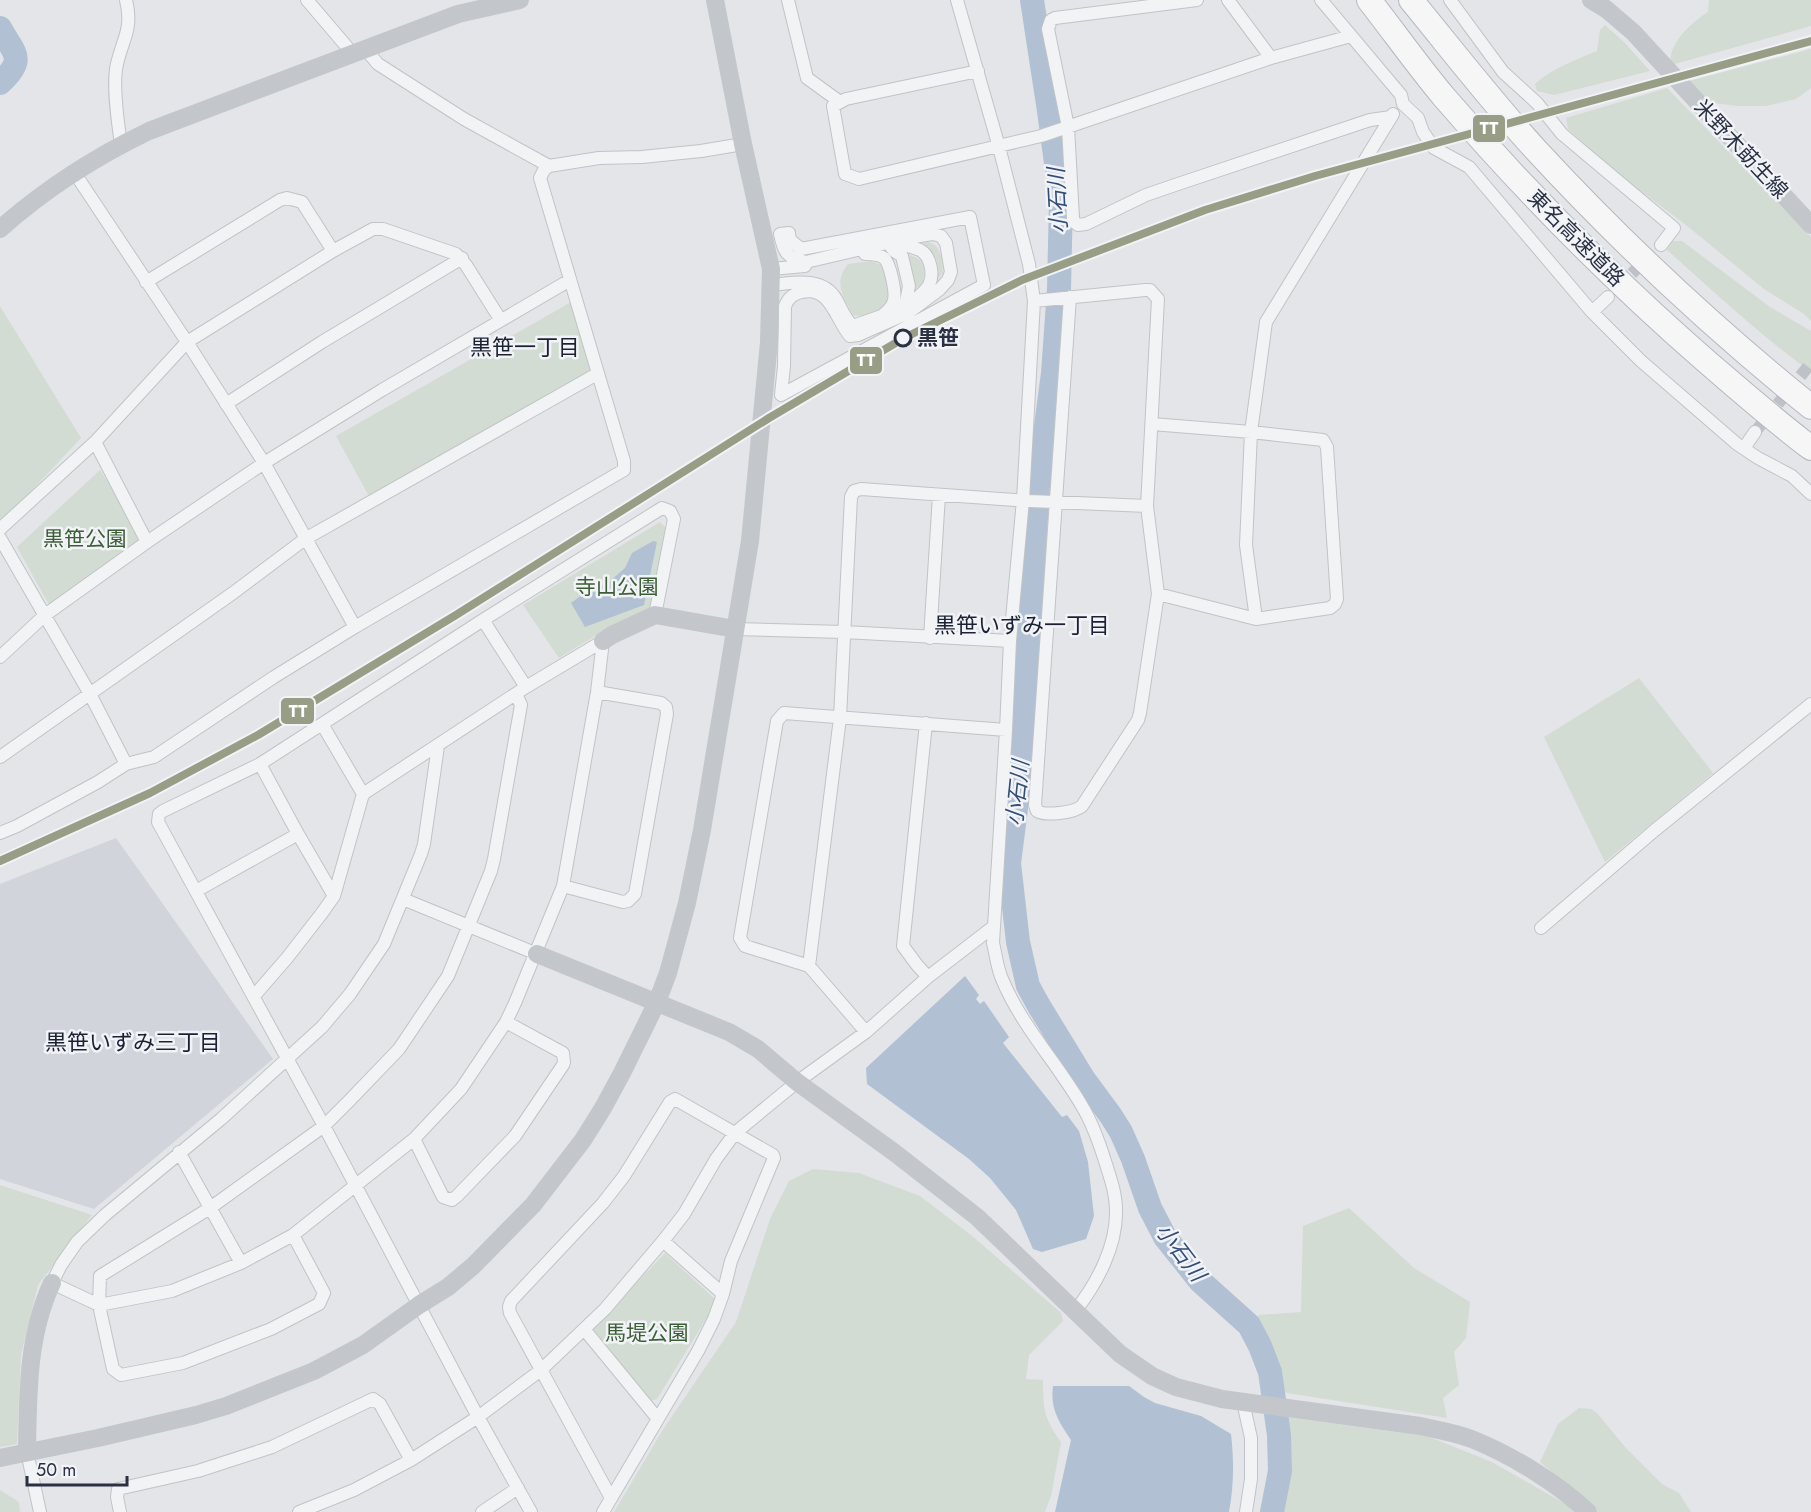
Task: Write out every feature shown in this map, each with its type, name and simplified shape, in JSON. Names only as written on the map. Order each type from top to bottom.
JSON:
[{"type":"highway","name":"東名高速道路","points":[[1369,0],[1443,96],[1582,245],[1655,316],[1758,406],[1811,448]]},
{"type":"highway","name":"東名高速道路","points":[[1411,0],[1536,149],[1607,224],[1680,294],[1811,407]]},
{"type":"highway","points":[[1680,294],[1811,387]]},
{"type":"street","points":[[122,144],[116,96],[116,65],[128,35],[126,0]]},
{"type":"street","points":[[307,0],[360,52],[464,119],[549,166]]},
{"type":"street","points":[[0,1458],[196,1415],[255,1396],[314,1371],[363,1345],[448,1287],[473,1266],[533,1205],[556,1177],[603,1108],[657,1002],[668,973],[687,903],[702,830],[750,541],[769,342],[771,277],[715,0]]},
{"type":"street","points":[[788,0],[807,78],[840,102]]},
{"type":"street","points":[[957,0],[999,147],[1039,301],[1027,501],[1010,641],[1000,853],[993,943],[1000,976],[1012,1000],[1082,1106],[1096,1133],[1114,1192],[1116,1221],[1109,1250],[1088,1295],[1076,1310]]},
{"type":"street","points":[[1197,0],[1051,20],[1048,29],[1068,127],[1073,218],[1076,224],[1082,226],[1146,195],[1178,184],[1370,120],[1391,117]]},
{"type":"street","points":[[1228,0],[1271,58]]},
{"type":"street","points":[[1321,0],[1401,95],[1403,104],[1418,118],[1423,132],[1434,148],[1469,167],[1592,312],[1641,361],[1744,448],[1792,476],[1811,494]]},
{"type":"street","points":[[1450,0],[1503,72],[1537,103],[1562,134],[1674,228],[1661,245]]},
{"type":"street","name":"米野木莇生線","points":[[1592,0],[1633,32],[1811,225]]},
{"type":"street","points":[[0,229],[74,172],[122,144],[171,122],[458,14],[511,1]]},
{"type":"street","points":[[978,71],[846,99],[833,106],[845,174],[859,179],[1041,136],[1271,58],[1351,36]]},
{"type":"street","points":[[1256,619],[1246,545],[1251,432],[1266,322],[1391,117],[1403,104]]},
{"type":"street","points":[[0,833],[38,815],[126,764],[146,760],[161,753],[274,677],[355,627],[624,470],[624,461],[540,178],[549,166],[599,158],[642,157],[743,144]]},
{"type":"street","points":[[74,172],[264,463],[355,627]]},
{"type":"street","points":[[146,282],[280,200],[287,198],[302,202],[333,251]]},
{"type":"street","points":[[771,277],[865,254],[888,243],[932,234],[941,236],[946,243],[951,272],[948,280],[939,290],[908,313],[858,335],[850,336],[832,307],[817,292],[810,290],[794,294],[785,306],[781,395],[984,285],[970,217],[801,249],[790,240],[789,233],[780,234],[784,250],[794,259],[806,262],[888,243],[902,244],[920,250],[926,255],[931,277],[928,286],[920,296],[903,307]]},
{"type":"street","points":[[0,529],[95,442],[187,342],[333,251],[377,228],[462,258],[500,319]]},
{"type":"street","points":[[771,277],[824,286],[831,292],[845,318],[853,326],[927,296],[946,277],[943,250],[937,241],[927,239],[902,244]]},
{"type":"street","points":[[888,243],[902,256],[909,286],[903,307]]},
{"type":"street","points":[[865,254],[876,254],[884,258],[889,267],[895,299],[883,315]]},
{"type":"street","points":[[226,404],[312,348],[462,258]]},
{"type":"street","points":[[0,657],[45,615],[147,542],[264,463],[500,319],[570,280]]},
{"type":"street","points":[[1039,301],[1067,298],[1145,290],[1150,290],[1158,299],[1147,506],[1158,594],[1138,720],[1079,809],[1042,814],[1038,813],[1035,805],[1067,298]]},
{"type":"street","points":[[1592,312],[1608,297]]},
{"type":"street","points":[[0,757],[233,593],[305,539],[597,374]]},
{"type":"street","points":[[1152,424],[1320,439],[1326,442],[1337,599],[1330,608],[1256,619],[1158,594]]},
{"type":"street","points":[[1744,448],[1755,432]]},
{"type":"street","points":[[95,442],[147,542]]},
{"type":"street","points":[[809,966],[840,718],[851,497],[854,491],[861,489],[1027,501],[1147,506]]},
{"type":"street","points":[[930,638],[939,495]]},
{"type":"street","points":[[531,1512],[158,822],[159,814],[260,764],[662,508],[670,511],[674,519],[655,615]]},
{"type":"street","points":[[0,538],[90,694],[126,764]]},
{"type":"street","points":[[254,996],[294,949],[334,896],[363,794],[521,690],[612,635],[655,615],[735,629],[1010,641]]},
{"type":"street","points":[[292,1235],[324,1293],[319,1304],[271,1329],[183,1363],[121,1375],[113,1369],[99,1305],[100,1276],[210,1208],[324,1126],[399,1049],[448,976],[491,871],[521,705],[521,690],[483,620]]},
{"type":"street","points":[[52,1283],[99,1305],[172,1291],[241,1263],[292,1235],[414,1139],[461,1089],[506,1022],[537,954],[563,886],[597,692],[603,641]]},
{"type":"street","points":[[563,886],[623,902],[633,898],[667,714],[666,707],[661,703],[597,692]]},
{"type":"street","points":[[1541,928],[1655,830],[1811,704]]},
{"type":"street","points":[[866,1032],[809,966],[745,946],[740,938],[777,721],[784,713],[1006,729]]},
{"type":"street","points":[[926,723],[903,946],[916,965],[928,977]]},
{"type":"street","points":[[322,724],[363,794]]},
{"type":"street","points":[[40,1512],[27,1452],[33,1340],[41,1307],[61,1265],[77,1242],[105,1215],[221,1119],[322,1027],[350,994],[384,944],[424,844],[438,746]]},
{"type":"street","points":[[260,764],[297,834],[334,896]]},
{"type":"street","points":[[196,891],[297,834]]},
{"type":"street","points":[[403,899],[729,1032],[758,1049],[797,1082],[895,1153],[977,1217],[1120,1354],[1152,1376],[1176,1387],[1222,1399],[1450,1432],[1504,1455],[1576,1501],[1588,1512]]},
{"type":"street","points":[[299,1512],[354,1490],[411,1460],[478,1417],[541,1370],[621,1292],[663,1241],[684,1214],[716,1159],[735,1133],[797,1082],[866,1032],[928,977],[993,927]]},
{"type":"street","points":[[414,1139],[443,1197],[452,1200],[515,1136],[563,1065],[564,1059],[563,1053],[506,1022]]},
{"type":"street","points":[[603,1512],[698,1351],[714,1319],[731,1261],[774,1158],[773,1155],[675,1099],[670,1102],[624,1176],[603,1203],[511,1301],[509,1307],[510,1314],[611,1497]]},
{"type":"street","points":[[179,1152],[241,1263]]},
{"type":"street","points":[[663,1241],[723,1294]]},
{"type":"street","points":[[584,1329],[658,1419]]},
{"type":"street","points":[[120,1512],[118,1489],[198,1471],[272,1447],[373,1399],[380,1404],[411,1460]]},
{"type":"street","points":[[1243,1402],[1251,1438],[1251,1479],[1246,1512]]},
{"type":"street","points":[[482,1512],[518,1488]]},
{"type":"shaded area","points":[[116,838],[273,1059],[94,1209],[0,1179],[0,884]]},
{"type":"green space","points":[[1709,0],[1811,0],[1811,26],[1671,65],[1673,49],[1677,42],[1688,28],[1708,12]]},
{"type":"green space","points":[[1605,25],[1650,71],[1554,95],[1537,91],[1535,84],[1549,73],[1597,51],[1600,30]]},
{"type":"green space","points":[[1811,49],[1811,88],[1796,99],[1766,106],[1713,103],[1685,82]]},
{"type":"green space","points":[[1667,88],[1811,237],[1811,321],[1804,314],[1764,289],[1686,225],[1613,170],[1568,129],[1566,118]]},
{"type":"green space","points":[[1672,241],[1682,241],[1770,307],[1811,331],[1811,372],[1755,328],[1667,250]]},
{"type":"green space","points":[[928,242],[936,246],[942,258],[943,273],[937,279],[936,259],[923,243]]},
{"type":"green space","points":[[909,255],[918,259],[924,268],[923,282],[916,289],[914,287]]},
{"type":"green space","points":[[872,261],[881,265],[886,278],[888,297],[886,303],[876,312],[863,316],[853,315],[841,290],[843,271],[848,264]]},
{"type":"green space","points":[[573,301],[593,376],[371,500],[336,436]]},
{"type":"green space","points":[[0,306],[81,438],[3,521],[0,518]]},
{"type":"green space","name":"黒笹公園","points":[[100,470],[147,542],[54,614],[17,547]]},
{"type":"green space","name":"寺山公園","points":[[660,522],[666,528],[650,611],[616,625],[559,658],[523,605]]},
{"type":"green space","points":[[1639,678],[1713,773],[1605,862],[1544,737]]},
{"type":"green space","points":[[813,1169],[859,1173],[920,1196],[971,1235],[1061,1313],[1063,1321],[1029,1355],[1026,1379],[1043,1380],[1046,1413],[1061,1442],[1051,1496],[1045,1512],[614,1512],[664,1428],[736,1322],[770,1219],[789,1181]]},
{"type":"green space","points":[[0,1185],[92,1215],[38,1285],[21,1355],[17,1444],[0,1447]]},
{"type":"green space","points":[[1349,1208],[1414,1268],[1470,1302],[1466,1338],[1454,1352],[1459,1385],[1443,1398],[1447,1418],[1281,1392],[1261,1335],[1258,1315],[1301,1312],[1303,1226]]},
{"type":"green space","name":"馬堤公園","points":[[665,1253],[717,1301],[657,1399],[649,1401],[590,1331]]},
{"type":"green space","points":[[1579,1408],[1591,1409],[1597,1413],[1625,1447],[1662,1484],[1679,1493],[1691,1512],[1598,1512],[1540,1462],[1558,1424]]},
{"type":"green space","points":[[1284,1417],[1427,1436],[1492,1462],[1569,1506],[1575,1512],[1278,1512],[1284,1477]]},
{"type":"green space","points":[[0,1490],[19,1502],[20,1512],[0,1512]]},
{"type":"water","points":[[653,541],[657,542],[644,605],[585,627],[571,603],[587,591],[609,582],[625,568],[632,553]]},
{"type":"water","points":[[965,976],[979,995],[976,999],[980,1004],[984,1001],[1009,1037],[1003,1043],[1062,1117],[1067,1115],[1079,1131],[1088,1162],[1094,1216],[1086,1239],[1042,1252],[1033,1249],[1016,1210],[990,1178],[969,1159],[867,1084],[866,1068]]},
{"type":"water","points":[[1053,1386],[1129,1386],[1155,1403],[1201,1416],[1231,1434],[1233,1473],[1229,1512],[1055,1512],[1071,1440],[1056,1414],[1052,1394]]},
{"type":"waterway","name":"小石川","points":[[1032,0],[1061,200],[1059,289],[1053,373],[1038,487],[1019,785],[1009,863],[1018,942],[1028,986],[1083,1078],[1121,1132],[1150,1208],[1165,1237],[1200,1281],[1249,1325],[1260,1346],[1270,1372],[1279,1435],[1280,1471],[1272,1512]]},
{"type":"waterway","points":[[0,28],[13,50],[16,61],[0,83]]},
{"type":"tunnel","points":[[1619,286],[1661,245]]},
{"type":"tunnel","points":[[1755,432],[1811,363]]},
{"type":"transit line","name":"TT","points":[[0,861],[150,793],[258,735],[456,615],[769,418],[904,338],[1022,280],[1205,210],[1315,176],[1811,41]]},
{"type":"place","name":"黒笹","points":[[903,338]]},
{"type":"district","name":"黒笹一丁目","points":[[525,347]]},
{"type":"district","name":"黒笹いずみ一丁目","points":[[1022,625]]},
{"type":"district","name":"黒笹いずみ三丁目","points":[[133,1042]]}]
